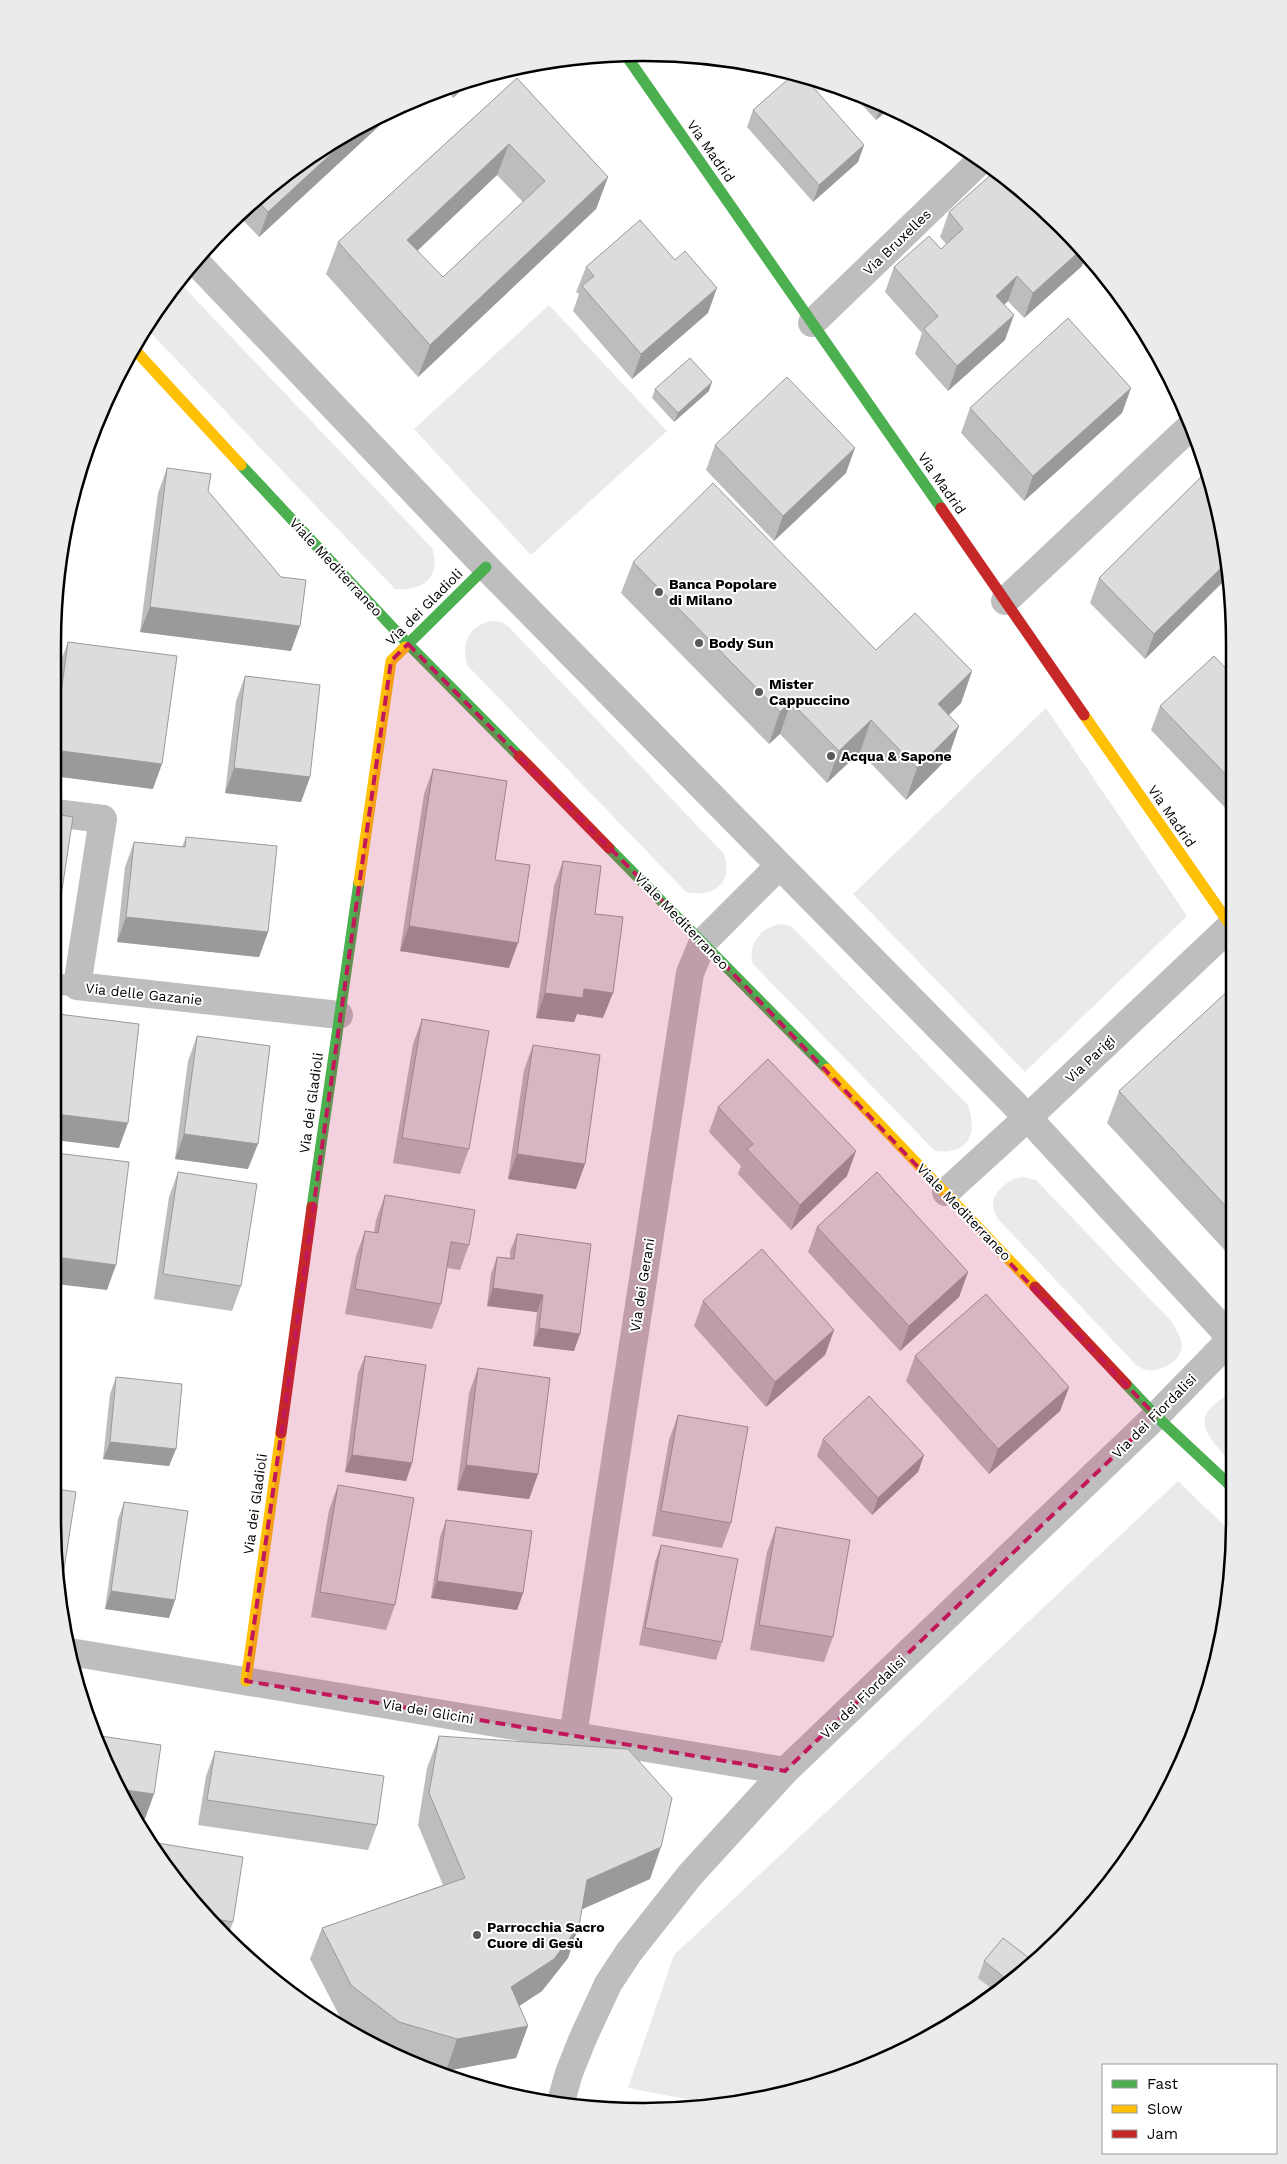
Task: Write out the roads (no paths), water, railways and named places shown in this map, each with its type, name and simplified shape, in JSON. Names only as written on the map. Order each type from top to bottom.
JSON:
[{"type":"street","name":"Via Madrid","points":[[630,61],[1226,917]]},
{"type":"street","name":"Via Bruxelles","points":[[812,323],[975,165]]},
{"type":"street","points":[[200,267],[486,567],[778,866],[1027,1117],[1226,1331]]},
{"type":"street","name":"Viale Mediterraneo","points":[[138,353],[408,644],[703,942],[946,1192],[1156,1416],[1226,1481]]},
{"type":"street","points":[[1005,601],[1185,431]]},
{"type":"street","name":"Via dei Gladioli","points":[[246,1681],[339,1015],[391,661],[486,567]]},
{"type":"street","name":"Via delle Gazanie","points":[[61,814],[103,819],[66,985],[339,1015]]},
{"type":"street","name":"Via dei Gerani","points":[[573,1736],[690,973],[703,942],[778,866]]},
{"type":"street","name":"Via Parigi","points":[[946,1192],[1226,932]]},
{"type":"street","name":"Via dei Fiordalisi","points":[[562,2097],[569,2073],[593,2014],[608,1984],[629,1952],[690,1875],[785,1771],[1156,1416],[1226,1346]]},
{"type":"street","name":"Via dei Glicini","points":[[77,1653],[785,1771]]},
{"type":"place","name":"Banca Popolare di Milano","points":[[659,592]]},
{"type":"place","name":"Body Sun","points":[[699,643]]},
{"type":"place","name":"Mister Cappuccino","points":[[759,692]]},
{"type":"place","name":"Acqua & Sapone","points":[[831,756]]},
{"type":"place","name":"Parrocchia Sacro Cuore di Gesù","points":[[477,1935]]}]
